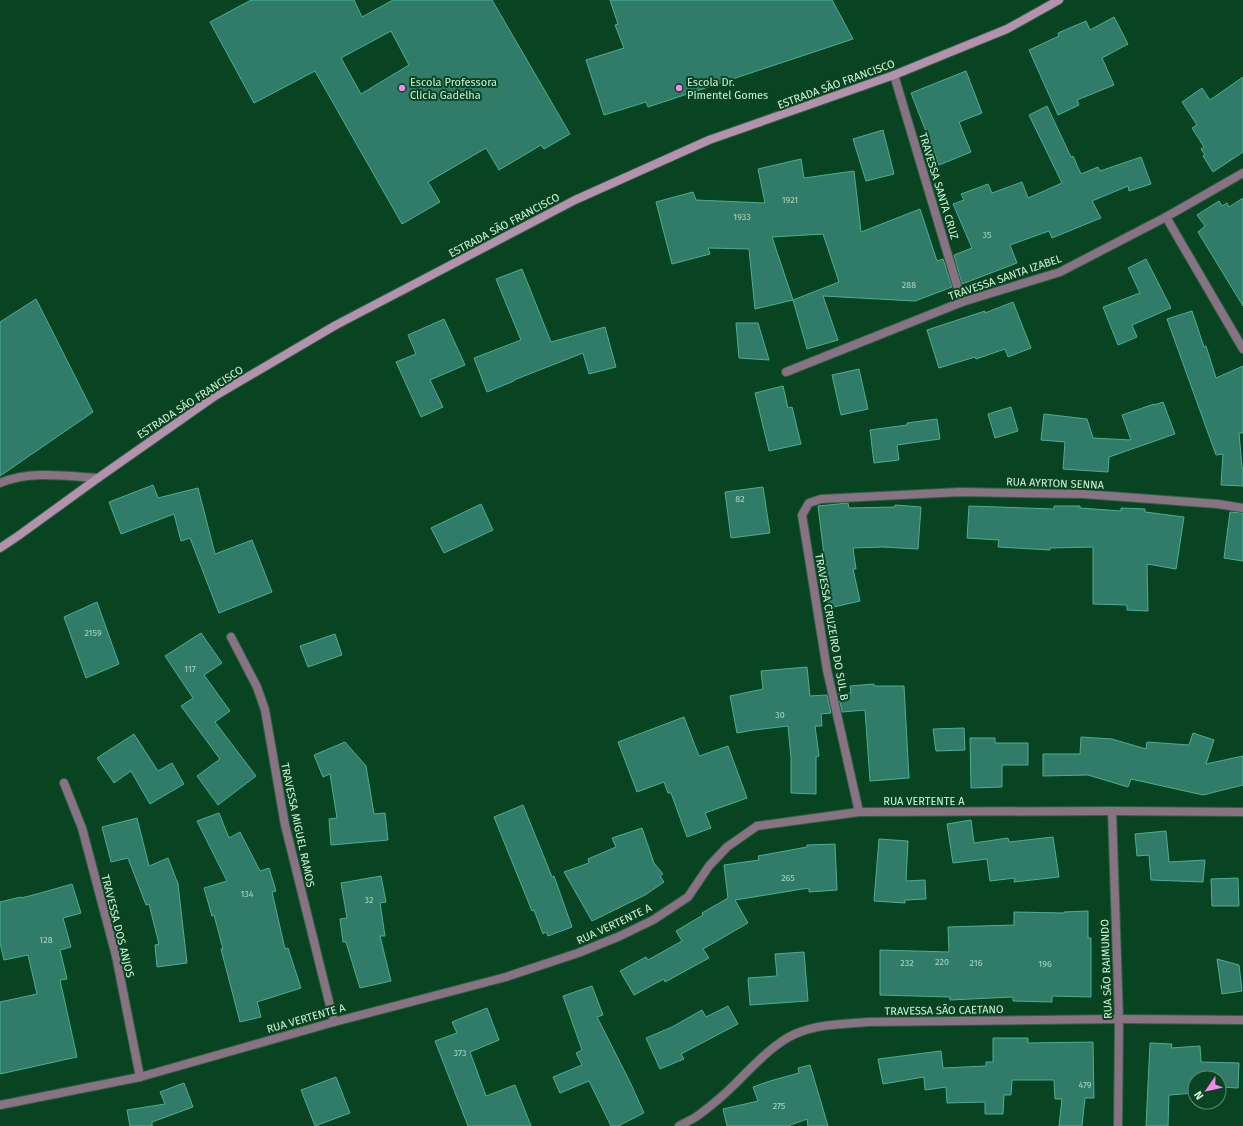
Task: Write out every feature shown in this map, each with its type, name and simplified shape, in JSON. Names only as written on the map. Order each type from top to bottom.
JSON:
[{"type":"street","name":"ESTRADA SÃO FRANCISCO","points":[[0,548],[215,396],[336,325],[575,200],[709,140],[894,75],[1007,29],[1059,0]]},
{"type":"street","name":"TRAVESSA SANTA CRUZ","points":[[894,75],[962,302]]},
{"type":"street","name":"TRAVESSA SANTA IZABEL","points":[[786,372],[962,302],[1060,272],[1166,218],[1243,173]]},
{"type":"street","points":[[1166,218],[1243,349]]},
{"type":"street","points":[[0,483],[10,479],[32,475],[98,478]]},
{"type":"street","name":"RUA AYRTON SENNA","points":[[866,497],[960,492],[1084,494],[1218,504],[1243,508]]},
{"type":"street","name":"TRAVESSA CRUZEIRO DO SUL B","points":[[859,812],[827,670],[802,515],[808,503],[821,500],[866,497]]},
{"type":"street","name":"TRAVESSA MIGUEL RAMOS","points":[[231,637],[257,687],[265,710],[285,825],[334,1022]]},
{"type":"street","name":"TRAVESSA DOS ANJOS","points":[[64,783],[82,828],[116,956],[140,1077]]},
{"type":"street","name":"RUA SÃO RAIMUNDO","points":[[1112,811],[1119,1019],[1118,1126]]},
{"type":"street","name":"RUA VERTENTE A","points":[[0,1105],[140,1077],[334,1022],[506,977],[578,953],[620,936],[653,920],[688,897],[709,866],[727,847],[757,826],[859,812],[1243,812]]},
{"type":"street","name":"TRAVESSA SÃO CAETANO","points":[[679,1126],[700,1115],[734,1085],[755,1063],[786,1039],[794,1034],[808,1029],[867,1022],[1119,1019],[1243,1020]]},
{"type":"building","points":[[251,0],[354,0],[362,17],[393,0],[492,0],[570,134],[544,149],[541,145],[499,170],[486,148],[428,182],[440,202],[402,224],[315,71],[254,103],[210,22]],"holes":[[[391,31],[409,65],[361,94],[341,58]]]},
{"type":"building","name":"Escola Dr. Pimentel Gomes","points":[[610,0],[832,0],[853,39],[648,107],[646,102],[604,115],[586,60],[624,48],[615,25],[618,24]]},
{"type":"building","points":[[1114,17],[1128,44],[1102,58],[1114,85],[1077,100],[1079,105],[1058,115],[1029,50],[1059,36],[1058,33],[1086,21],[1090,30]]},
{"type":"building","points":[[966,71],[982,113],[959,122],[971,152],[939,165],[911,93]]},
{"type":"building","points":[[1243,77],[1243,152],[1213,172],[1203,156],[1205,155],[1201,149],[1204,147],[1192,128],[1197,125],[1182,102],[1202,88],[1210,100]]},
{"type":"building","points":[[1047,106],[1071,157],[1073,156],[1081,174],[1098,167],[1100,171],[1141,157],[1151,184],[1129,191],[1128,186],[1092,201],[1101,218],[1052,238],[1049,231],[1010,245],[1017,263],[962,284],[954,255],[972,248],[953,204],[964,200],[961,194],[988,184],[992,193],[1022,182],[1028,198],[1062,183],[1029,115]]},
{"type":"building","points":[[883,130],[894,174],[866,181],[853,139]]},
{"type":"building","points":[[801,159],[804,178],[854,171],[861,232],[920,209],[937,261],[943,259],[952,287],[915,301],[823,296],[838,340],[807,349],[793,300],[755,309],[749,249],[708,248],[710,254],[672,264],[656,202],[693,192],[696,200],[765,203],[758,169]],"holes":[[[823,234],[839,282],[793,300],[772,237]]]},
{"type":"building","points":[[1243,198],[1243,306],[1198,232],[1205,226],[1197,215],[1219,201],[1222,206],[1227,203],[1229,207]]},
{"type":"building","points":[[1146,259],[1171,308],[1132,325],[1137,337],[1118,345],[1103,307],[1140,293],[1128,268]]},
{"type":"building","points":[[522,269],[551,342],[605,327],[616,367],[589,374],[583,353],[487,392],[474,358],[521,340],[496,279]]},
{"type":"building","points":[[36,299],[93,412],[0,476],[0,322]]},
{"type":"building","points":[[1013,302],[1031,348],[1008,357],[1005,349],[976,359],[975,357],[939,368],[927,330],[985,311],[985,313]]},
{"type":"building","points":[[1192,311],[1204,347],[1206,346],[1216,378],[1243,366],[1243,433],[1239,433],[1243,468],[1243,486],[1221,485],[1223,454],[1216,455],[1167,319]]},
{"type":"building","points":[[444,319],[465,365],[430,380],[443,407],[421,417],[396,362],[416,354],[408,335]]},
{"type":"building","points":[[736,323],[758,323],[769,360],[739,358]]},
{"type":"building","points":[[859,369],[868,409],[841,415],[832,375]]},
{"type":"building","points":[[783,386],[788,408],[792,407],[801,444],[769,451],[755,393]]},
{"type":"building","points":[[1163,402],[1175,434],[1109,457],[1108,472],[1063,469],[1065,442],[1041,440],[1044,414],[1087,419],[1093,438],[1131,440],[1122,415]]},
{"type":"building","points":[[1011,407],[1018,431],[995,438],[988,414]]},
{"type":"building","points":[[937,419],[940,439],[897,445],[899,460],[874,463],[870,430]]},
{"type":"building","points":[[153,485],[158,498],[198,488],[215,554],[252,540],[272,592],[219,613],[190,538],[181,541],[174,514],[121,534],[109,502]]},
{"type":"building","points":[[763,487],[770,533],[731,538],[725,492]]},
{"type":"building","points":[[848,503],[849,508],[895,507],[895,505],[921,507],[918,549],[883,547],[853,548],[856,569],[853,569],[860,601],[829,608],[825,588],[828,587],[818,506]]},
{"type":"building","points":[[481,504],[493,530],[444,553],[431,528]]},
{"type":"building","points":[[969,506],[1054,509],[1054,506],[1080,506],[1080,508],[1121,511],[1121,508],[1145,509],[1145,512],[1184,517],[1176,569],[1147,564],[1148,611],[1127,610],[1127,605],[1093,604],[1093,547],[1050,548],[1050,550],[998,547],[999,540],[967,538]]},
{"type":"building","points":[[1230,512],[1243,513],[1243,561],[1224,558]]},
{"type":"building","points":[[97,602],[119,664],[86,678],[64,617]]},
{"type":"building","points":[[201,633],[222,663],[204,675],[230,711],[215,722],[256,776],[218,805],[197,776],[220,759],[181,706],[193,698],[165,656]]},
{"type":"building","points":[[335,634],[342,655],[308,667],[300,646]]},
{"type":"building","points":[[807,667],[810,696],[827,695],[831,713],[821,714],[822,726],[815,726],[819,756],[816,757],[816,794],[791,793],[791,758],[788,726],[737,733],[730,696],[763,689],[761,671]]},
{"type":"building","points":[[874,684],[874,686],[904,686],[909,778],[870,781],[865,710],[842,712],[838,694],[851,693],[850,686]]},
{"type":"building","points":[[684,717],[699,756],[728,746],[747,798],[705,813],[711,828],[687,837],[671,793],[668,793],[664,782],[637,792],[618,742]]},
{"type":"building","points":[[964,728],[965,750],[936,751],[933,729]]},
{"type":"building","points":[[1193,733],[1214,740],[1206,764],[1243,756],[1243,785],[1203,795],[1131,779],[1128,787],[1088,775],[1043,776],[1043,754],[1080,754],[1081,737],[1112,739],[1146,749],[1147,742],[1189,745]]},
{"type":"building","points":[[134,734],[158,771],[172,763],[184,784],[150,804],[131,771],[114,783],[97,758]]},
{"type":"building","points":[[970,738],[995,738],[995,743],[1028,743],[1028,765],[1002,765],[1002,787],[971,788]]},
{"type":"building","points":[[345,742],[366,766],[374,814],[385,813],[388,840],[331,845],[329,819],[337,818],[330,774],[323,777],[314,755]]},
{"type":"building","points":[[523,805],[552,877],[554,876],[572,927],[548,936],[546,932],[543,934],[534,910],[532,911],[494,817]]},
{"type":"building","points":[[219,813],[229,838],[240,832],[260,871],[269,868],[276,891],[272,892],[285,949],[288,948],[301,988],[257,1002],[261,1017],[240,1022],[221,949],[223,949],[214,915],[212,916],[204,888],[227,881],[197,821]]},
{"type":"building","points":[[137,818],[149,866],[168,858],[178,884],[187,963],[157,967],[155,945],[159,944],[149,904],[146,905],[128,858],[111,862],[102,827]]},
{"type":"building","points":[[971,820],[974,843],[1008,838],[1009,842],[1053,837],[1059,877],[1014,882],[1015,878],[990,881],[987,859],[953,863],[947,824]]},
{"type":"building","points":[[642,828],[654,863],[663,874],[660,876],[664,882],[645,895],[592,921],[564,872],[589,863],[588,859],[616,847],[612,838]]},
{"type":"building","points":[[1166,831],[1169,862],[1205,860],[1203,882],[1151,880],[1149,855],[1137,856],[1135,834]]},
{"type":"building","points":[[879,839],[908,841],[906,881],[925,880],[926,899],[905,900],[905,903],[874,901]]},
{"type":"building","points":[[835,844],[837,890],[809,892],[809,888],[735,900],[748,923],[703,949],[709,958],[665,982],[664,979],[634,995],[620,971],[646,957],[648,960],[682,941],[676,931],[703,915],[702,913],[728,898],[724,865],[759,860],[758,856],[807,847],[807,845]]},
{"type":"building","points":[[381,876],[386,902],[380,903],[385,936],[380,936],[391,981],[360,988],[346,942],[343,942],[340,919],[347,918],[341,883]]},
{"type":"building","points":[[1238,878],[1239,906],[1212,906],[1211,879]]},
{"type":"building","points":[[72,884],[81,913],[63,918],[71,947],[60,950],[67,979],[60,980],[77,1057],[0,1074],[0,1002],[37,994],[28,955],[4,960],[0,943],[0,902],[37,894]]},
{"type":"building","points":[[1088,911],[1088,938],[1091,938],[1091,997],[1052,996],[1052,1002],[1013,1001],[1013,997],[950,1000],[950,997],[880,995],[880,950],[949,952],[948,927],[1014,925],[1014,912],[1064,913]]},
{"type":"building","points":[[804,952],[808,1001],[750,1005],[748,978],[777,976],[775,954]]},
{"type":"building","points":[[1217,959],[1239,965],[1242,991],[1222,994]]},
{"type":"building","points":[[592,986],[603,1015],[597,1017],[644,1113],[618,1126],[611,1126],[589,1081],[560,1093],[553,1077],[582,1065],[576,1053],[582,1050],[563,996]]},
{"type":"building","points":[[728,1006],[738,1024],[681,1054],[684,1059],[660,1069],[646,1038],[672,1027],[702,1010],[706,1017]]},
{"type":"building","points":[[487,1008],[499,1040],[470,1052],[486,1096],[515,1085],[531,1126],[468,1126],[435,1041],[457,1033],[452,1022]]},
{"type":"building","points":[[993,1038],[1028,1038],[1028,1043],[1093,1042],[1094,1098],[1085,1098],[1082,1126],[1059,1126],[1062,1099],[1055,1099],[1054,1080],[1012,1080],[1011,1095],[1004,1095],[1003,1114],[985,1114],[985,1102],[947,1103],[946,1087],[925,1090],[924,1077],[883,1084],[878,1059],[941,1051],[943,1068],[986,1066],[986,1062],[993,1062]]},
{"type":"building","points":[[1150,1043],[1172,1044],[1171,1048],[1200,1046],[1201,1062],[1239,1063],[1238,1088],[1227,1087],[1227,1070],[1187,1070],[1187,1094],[1169,1095],[1168,1126],[1146,1126]]},
{"type":"building","points":[[810,1065],[828,1126],[808,1126],[807,1119],[788,1126],[727,1126],[723,1109],[758,1101],[753,1087],[799,1073],[798,1068]]},
{"type":"building","points":[[336,1077],[350,1113],[315,1126],[301,1090]]},
{"type":"building","points":[[184,1083],[193,1107],[152,1122],[152,1126],[130,1126],[127,1110],[165,1104],[160,1092]]},
{"type":"place","name":"Escola Professora Clicia Gadelha","points":[[402,88]]},
{"type":"place","name":"Escola Dr. Pimentel Gomes","points":[[679,88]]}]
